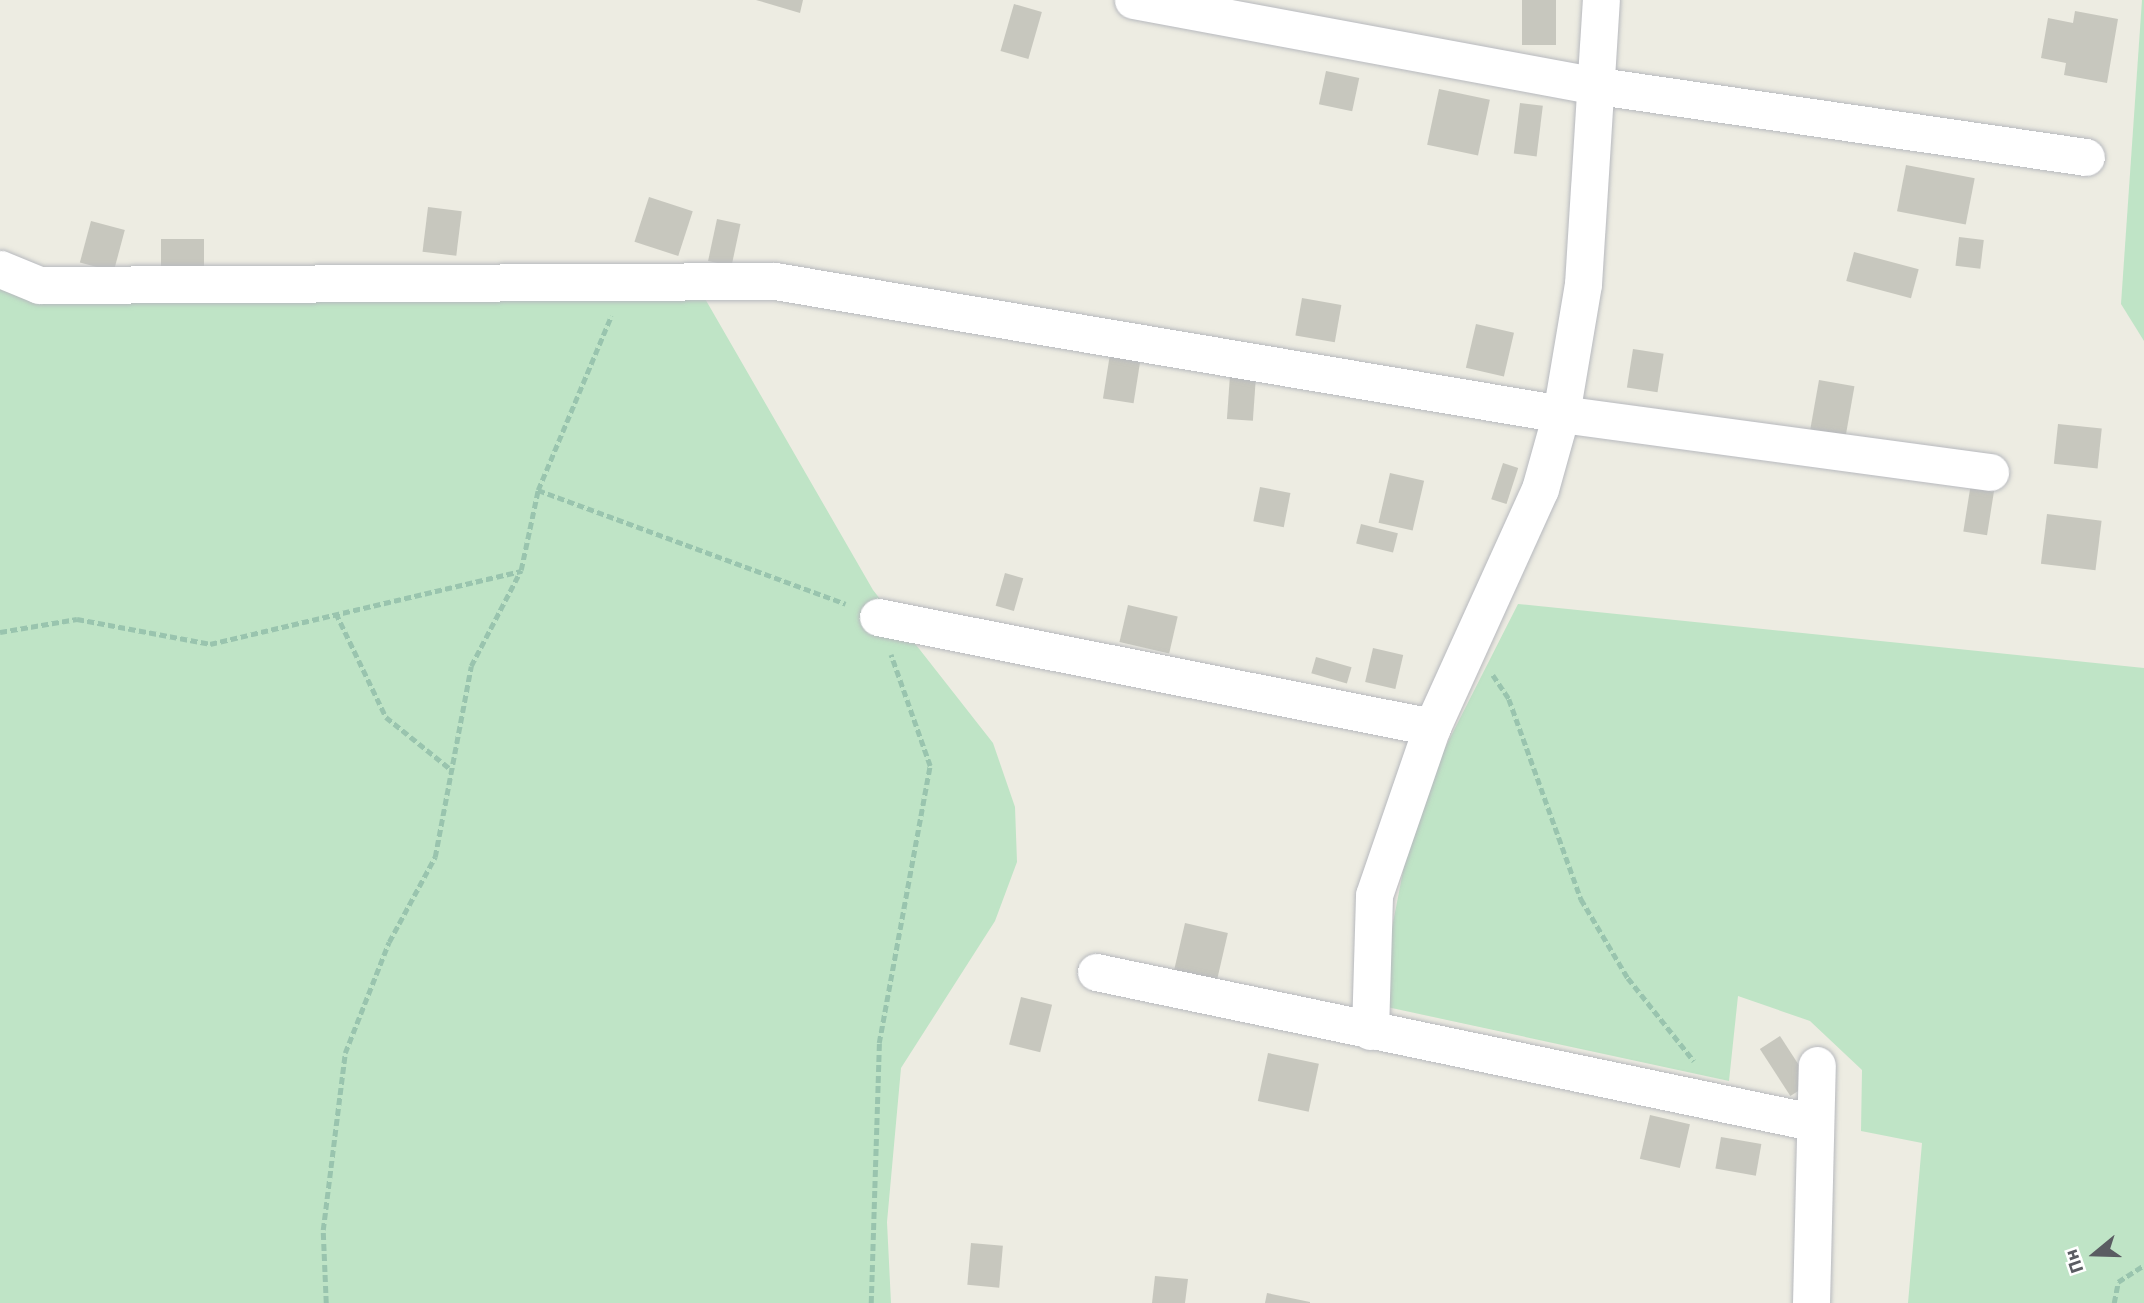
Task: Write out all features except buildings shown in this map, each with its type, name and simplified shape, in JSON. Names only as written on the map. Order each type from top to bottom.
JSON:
[{"type":"street","points":[[1133,0],[1599,86],[2086,157]]},
{"type":"street","points":[[1370,1031],[1374,895],[1432,727],[1540,489],[1561,414],[1583,284],[1599,86],[1601,0]]},
{"type":"street","points":[[0,269],[39,285],[775,281],[1561,414],[1990,472]]},
{"type":"street","points":[[878,617],[1432,727]]},
{"type":"street","points":[[1096,972],[1812,1122]]},
{"type":"street","points":[[1811,1303],[1812,1122],[1817,1065]]},
{"type":"path","points":[[326,1303],[323,1230],[345,1053],[388,942],[435,857],[471,667],[522,570],[538,490],[626,280]]},
{"type":"path","points":[[538,490],[878,617],[930,766],[879,1044],[871,1303]]},
{"type":"path","points":[[0,632],[77,618],[210,644],[522,570]]},
{"type":"path","points":[[336,613],[386,717],[453,771]]},
{"type":"path","points":[[1471,640],[1509,699],[1581,899],[1628,978],[1699,1065]]},
{"type":"path","points":[[2114,1303],[2118,1282],[2144,1265]]},
{"type":"green space","points":[[2144,0],[2144,341],[2121,304]]},
{"type":"green space","points":[[0,280],[700,290],[873,590],[993,743],[1015,807],[1017,862],[995,921],[901,1068],[887,1222],[891,1303],[0,1303]]},
{"type":"green space","points":[[1518,604],[2144,668],[2144,1303],[1908,1303],[1922,1143],[1861,1131],[1862,1070],[1810,1021],[1738,996],[1729,1081],[1387,1007],[1389,943],[1416,805]]}]
